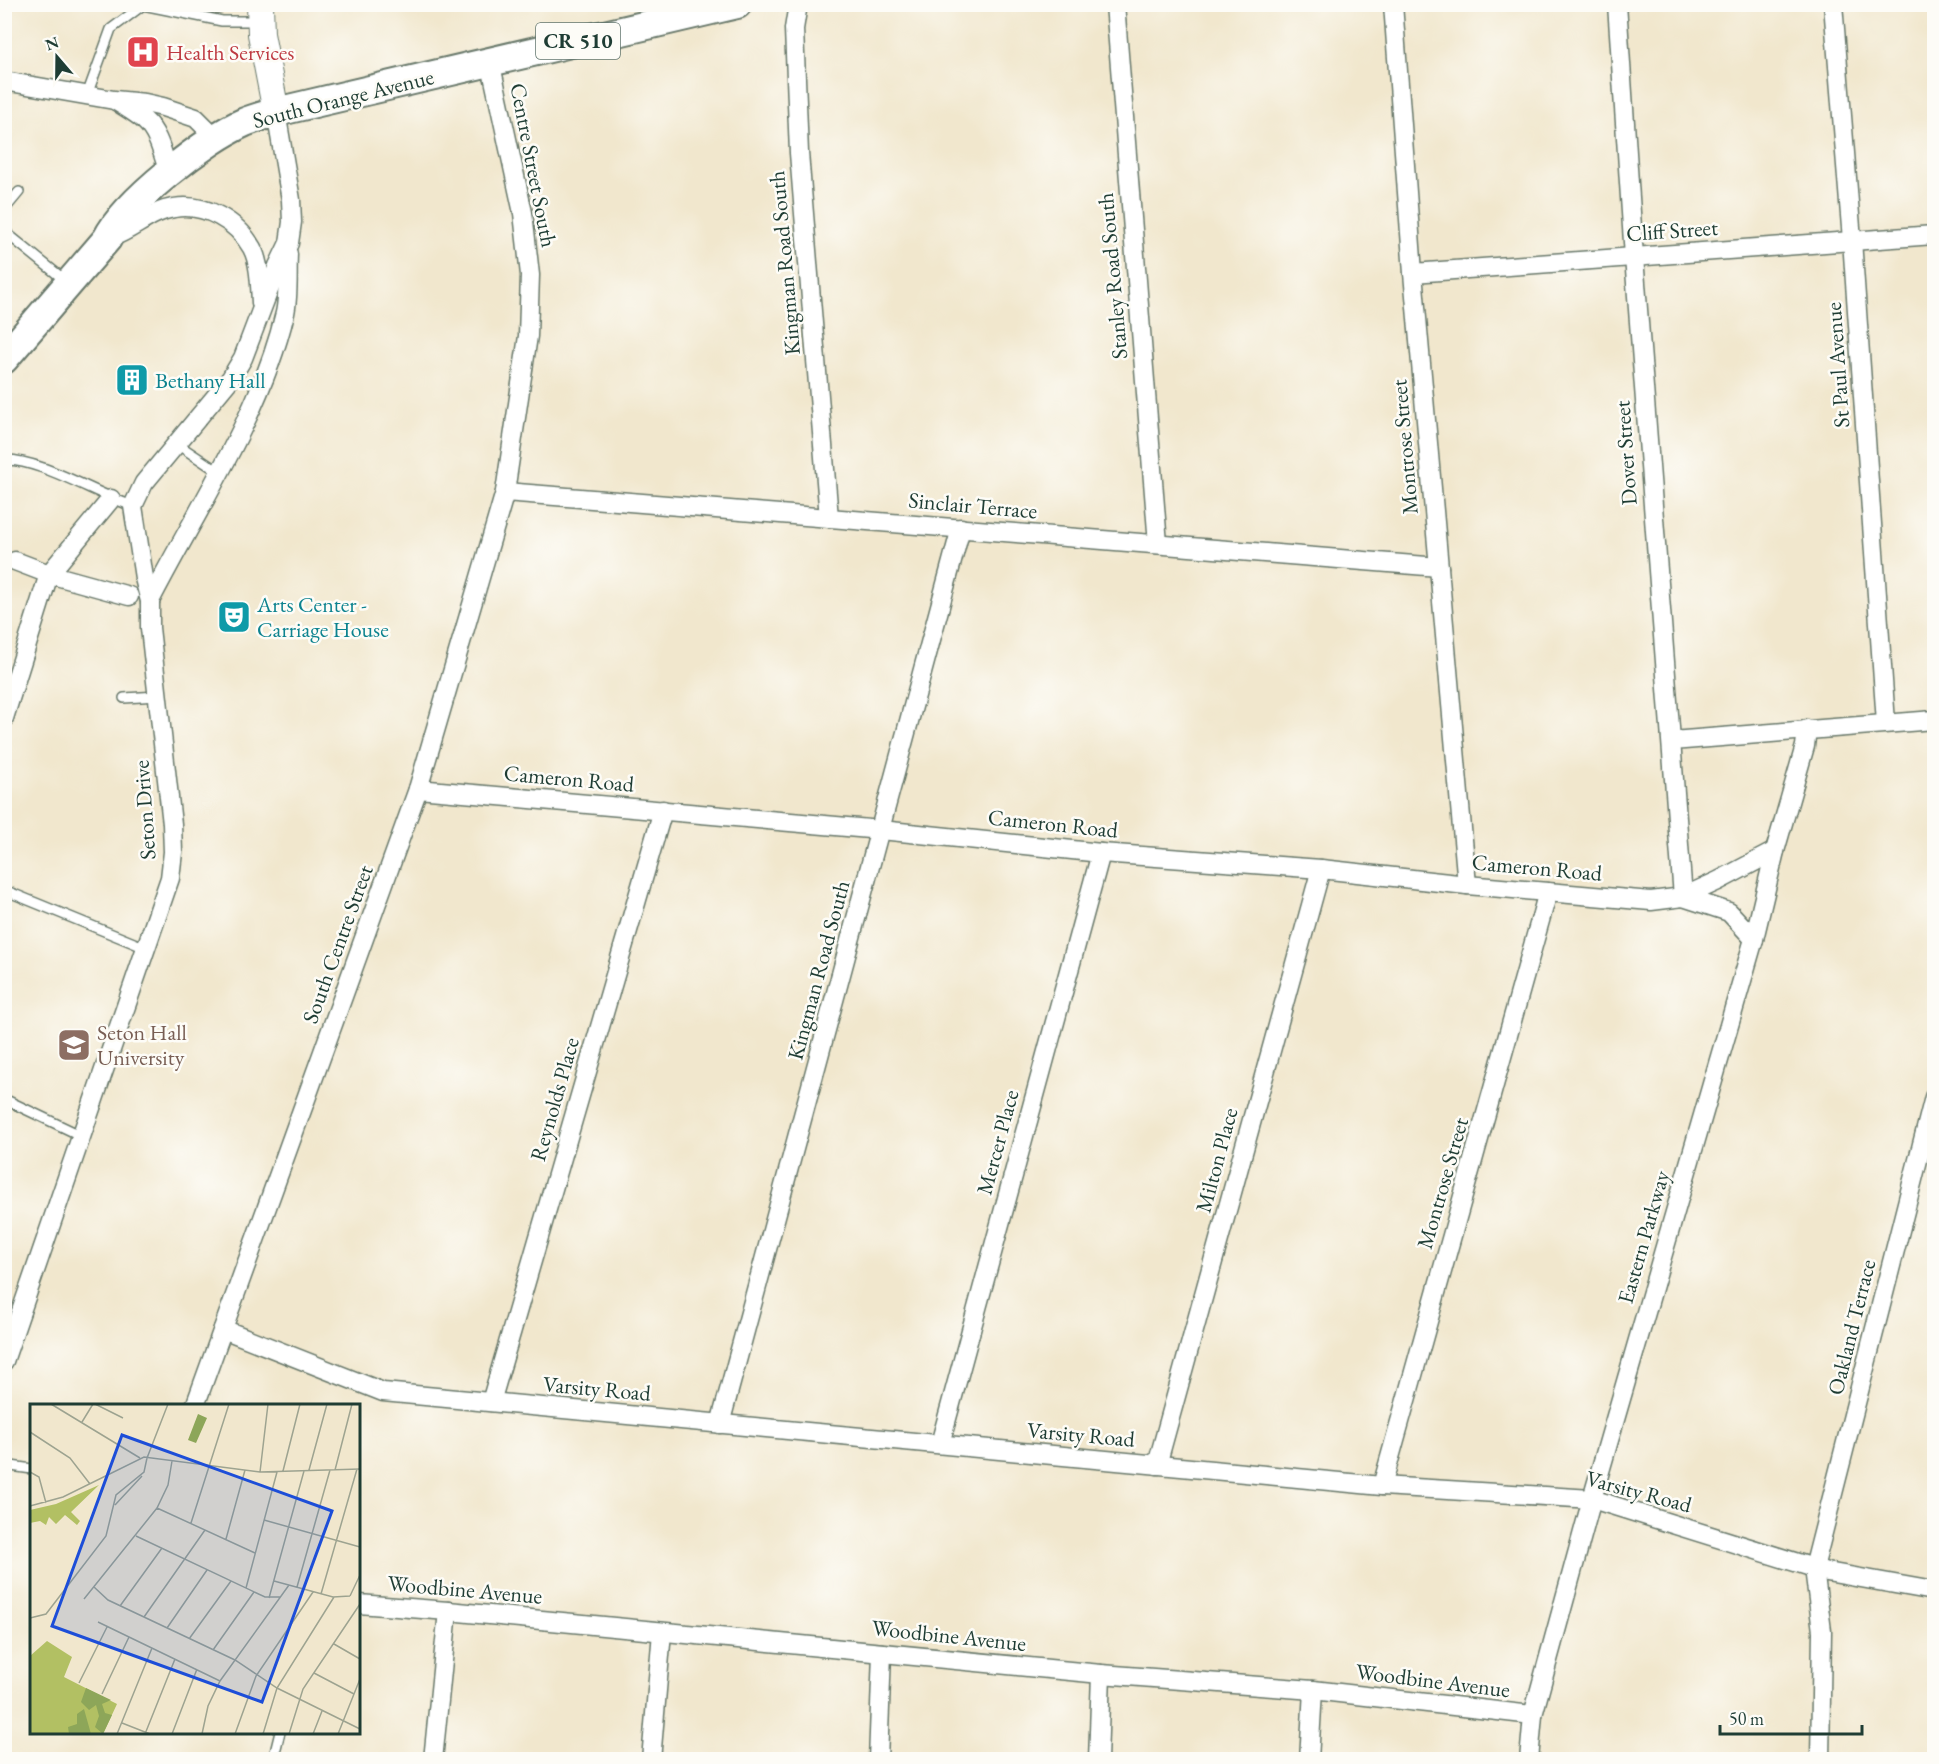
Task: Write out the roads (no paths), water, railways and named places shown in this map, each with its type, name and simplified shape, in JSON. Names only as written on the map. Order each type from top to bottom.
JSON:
[{"type":"main road","name":"South Orange Avenue","points":[[4,359],[107,239],[114,225],[169,173],[216,138],[245,122],[276,112],[737,4]]},
{"type":"main road","points":[[260,13],[268,76],[276,112]]},
{"type":"street","name":"Kingman Road South","points":[[798,4],[794,28],[799,153],[829,518]]},
{"type":"street","name":"Stanley Road South","points":[[1115,4],[1158,544]]},
{"type":"street","name":"Montrose Street","points":[[1393,4],[1413,273],[1467,885]]},
{"type":"street","name":"Dover Street","points":[[1617,4],[1683,897]]},
{"type":"street","name":"St Paul Avenue","points":[[1833,4],[1886,723]]},
{"type":"street","name":"Centre Street South","points":[[490,61],[524,213],[530,275],[528,336],[504,492]]},
{"type":"street","points":[[4,81],[114,100],[145,103],[196,118],[216,138]]},
{"type":"street","points":[[114,100],[150,126],[160,144],[169,173]]},
{"type":"street","points":[[150,601],[247,416],[275,345],[285,311],[292,222],[291,200],[276,112]]},
{"type":"street","points":[[107,239],[124,233],[148,217],[174,208],[191,208],[215,213],[235,227],[253,249],[260,278],[262,307]]},
{"type":"street","name":"Cliff Street","points":[[1413,273],[1935,235]]},
{"type":"street","points":[[133,507],[144,483],[231,378],[243,358],[289,243]]},
{"type":"street","name":"Sinclair Terrace","points":[[504,492],[1439,567]]},
{"type":"street","name":"South Centre Street","points":[[196,1404],[418,789],[504,492]]},
{"type":"street","points":[[4,718],[49,574],[111,499]]},
{"type":"street","name":"Seton Drive","points":[[4,1360],[9,1336],[82,1136],[170,878],[173,852],[172,824],[150,628],[150,601],[144,578],[133,507]]},
{"type":"street","name":"Kingman Road South","points":[[720,1424],[962,528]]},
{"type":"street","points":[[15,561],[49,574],[129,596]]},
{"type":"street","points":[[1671,741],[1935,720]]},
{"type":"street","name":"Eastern Parkway","points":[[1529,1760],[1533,1715],[1592,1499],[1754,939],[1775,851],[1805,746],[1807,729]]},
{"type":"street","name":"Cameron Road","points":[[418,789],[881,830],[1101,853],[1321,869],[1467,885],[1651,901],[1683,897],[1775,851]]},
{"type":"street","name":"Reynolds Place","points":[[490,1402],[663,810]]},
{"type":"street","name":"Mercer Place","points":[[940,1444],[1101,853]]},
{"type":"street","name":"Milton Place","points":[[1157,1465],[1321,869]]},
{"type":"street","name":"Montrose Street","points":[[1382,1486],[1548,892]]},
{"type":"street","name":"Cameron Road","points":[[1683,897],[1729,912],[1754,939]]},
{"type":"street","name":"Oakland Terrace","points":[[1814,1568],[1935,1097]]},
{"type":"street","name":"Varsity Road","points":[[223,1329],[383,1392],[1382,1486],[1592,1499],[1814,1568],[1935,1591]]},
{"type":"street","points":[[1814,1568],[1822,1631],[1820,1760]]},
{"type":"street","name":"Woodbine Avenue","points":[[360,1604],[1101,1674],[1313,1690],[1533,1715]]},
{"type":"street","points":[[433,1760],[448,1611]]},
{"type":"street","points":[[651,1760],[662,1632]]},
{"type":"street","points":[[878,1760],[882,1653]]},
{"type":"street","points":[[1098,1760],[1101,1674]]},
{"type":"street","points":[[1309,1760],[1313,1690]]},
{"type":"lane","points":[[87,95],[111,29],[142,5],[222,21],[260,13]]},
{"type":"lane","points":[[4,210],[19,192]]},
{"type":"lane","points":[[4,231],[69,284]]},
{"type":"lane","points":[[177,444],[219,472]]},
{"type":"lane","points":[[4,460],[26,463],[54,473],[133,507]]},
{"type":"lane","points":[[124,698],[158,696]]},
{"type":"lane","points":[[4,890],[146,948]]},
{"type":"lane","points":[[4,1100],[82,1136]]},
{"type":"lane","points":[[4,1465],[30,1469]]},
{"type":"lane","points":[[273,1760],[280,1734]]},
{"type":"place","name":"Health Services","points":[[143,52]]},
{"type":"place","name":"Bethany Hall","points":[[132,380]]},
{"type":"place","name":"Arts Center - Carriage House","points":[[234,617]]},
{"type":"place","name":"Seton Hall University","points":[[74,1045]]}]
